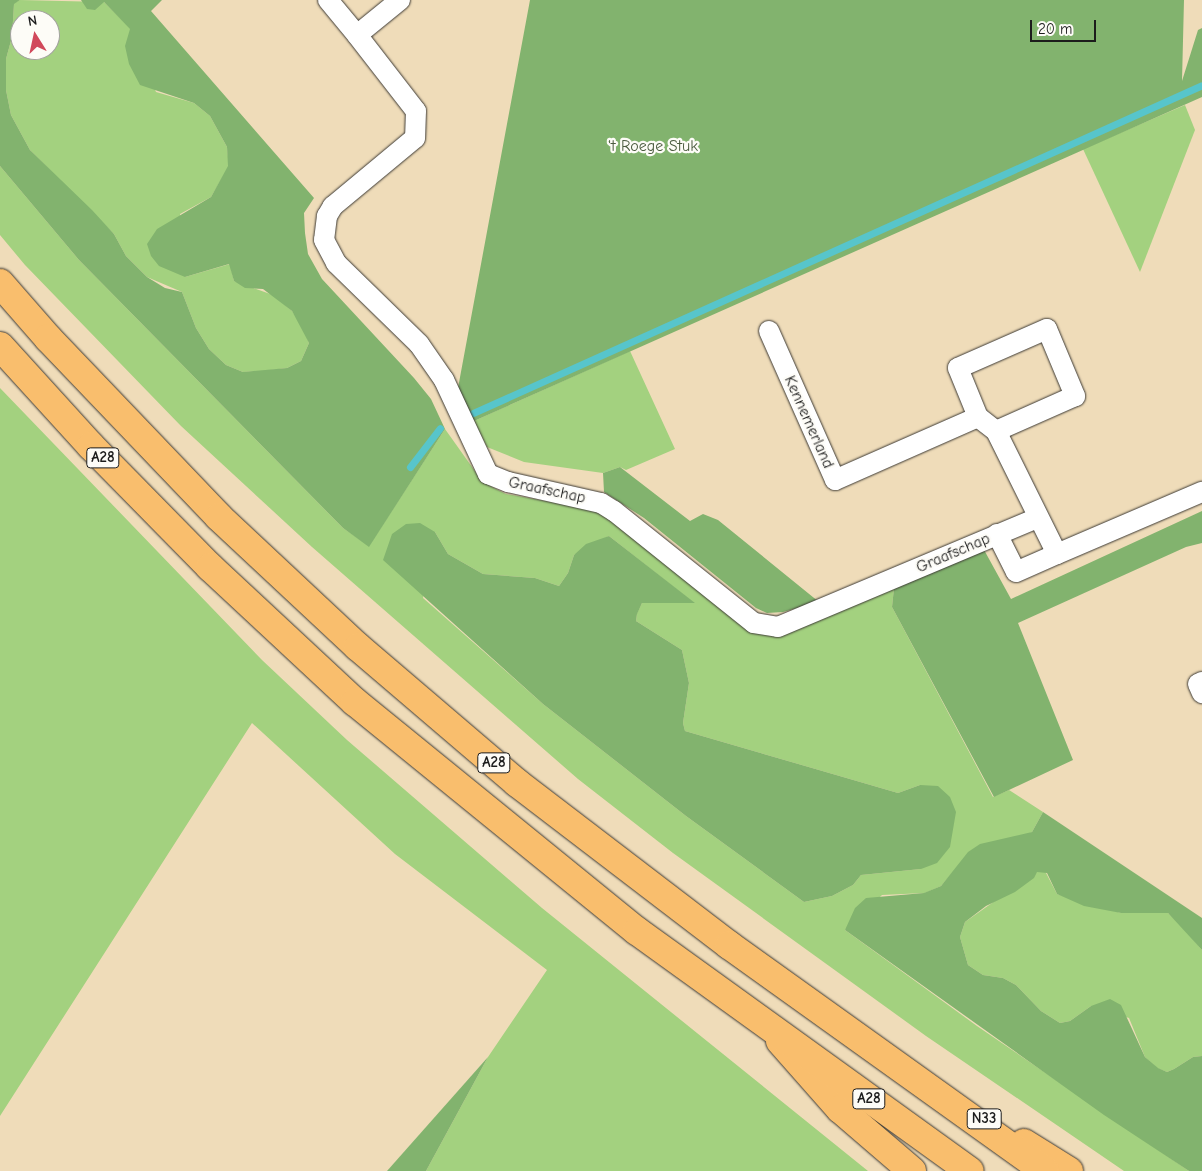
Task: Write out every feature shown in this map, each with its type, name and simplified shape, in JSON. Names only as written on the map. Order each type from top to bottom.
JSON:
[{"type":"highway","name":"A28","points":[[0,283],[98,392],[219,516],[358,647],[517,783],[602,849],[899,1067],[1045,1171]]},
{"type":"highway","name":"A28","points":[[0,346],[91,446],[203,560],[355,702],[510,830],[768,1027],[970,1171]]},
{"type":"highway","points":[[768,1027],[840,1109],[912,1171]]},
{"type":"highway","name":"N33","points":[[899,1067],[1069,1171]]},
{"type":"street","name":"Graafschap","points":[[328,0],[358,35],[416,111],[414,138],[333,206],[327,216],[324,240],[336,263],[419,344],[444,380],[488,474],[508,482],[585,498],[614,510],[754,623],[767,626],[790,624],[1037,518]]},
{"type":"street","points":[[358,35],[400,0]]},
{"type":"street","points":[[996,431],[1075,396],[1047,329],[958,368],[978,417],[996,431],[1037,518],[1057,554]]},
{"type":"street","name":"Kennemerland","points":[[769,331],[835,480],[978,417]]},
{"type":"street","points":[[997,534],[1016,572],[1202,492]]},
{"type":"street","points":[[1202,682],[1198,684],[1202,693]]},
{"type":"green space","points":[[0,0],[20,0],[14,4],[14,10],[10,10],[10,44],[6,59],[6,90],[11,115],[30,150],[92,210],[114,234],[126,256],[147,277],[165,288],[182,292],[196,328],[209,349],[226,365],[243,372],[287,368],[301,361],[309,343],[292,311],[263,289],[245,288],[234,281],[229,264],[185,277],[159,266],[151,256],[147,244],[157,229],[211,197],[228,166],[227,147],[210,116],[194,103],[140,85],[129,64],[125,46],[130,29],[104,2],[95,10],[87,9],[81,0],[162,0],[151,11],[314,198],[304,213],[305,233],[308,254],[322,279],[414,378],[431,399],[445,429],[369,547],[343,528],[79,260],[0,166]]},
{"type":"green space","points":[[20,0],[104,2],[131,29],[156,92],[194,103],[210,116],[227,147],[229,166],[211,197],[180,214],[185,277],[230,264],[234,281],[273,295],[292,311],[303,327],[309,343],[301,361],[287,368],[263,371],[243,372],[226,365],[209,349],[196,328],[182,292],[147,277],[126,256],[114,234],[30,150],[11,115],[6,90],[6,59],[10,44],[10,60],[60,60],[60,10],[14,10],[14,3]]},
{"type":"green space","name":"'t Roege Stuk","points":[[530,0],[1184,0],[1182,81],[1198,30],[1202,28],[1202,97],[474,421],[458,388]]},
{"type":"green space","points":[[1185,105],[1195,130],[1140,272],[1083,149]]},
{"type":"green space","points":[[0,166],[79,260],[343,528],[369,546],[445,429],[477,474],[492,487],[506,494],[596,510],[787,632],[894,588],[892,607],[993,797],[1009,790],[1043,812],[1032,832],[952,873],[941,886],[925,893],[882,895],[845,930],[977,1026],[1189,1171],[1124,1171],[926,1036],[673,853],[578,779],[312,547],[181,426],[25,265],[0,235]],"holes":[[[435,532],[448,554],[483,574],[535,578],[559,586],[568,573],[574,555],[609,536],[694,603],[642,603],[637,613],[636,621],[682,650],[689,683],[683,723],[685,731],[898,793],[920,785],[921,869],[861,875],[853,885],[832,896],[804,902],[686,816],[543,704],[423,598]]]},
{"type":"green space","points":[[630,351],[675,449],[626,470],[620,467],[603,473],[524,462],[487,447],[474,421]]},
{"type":"green space","points":[[0,388],[262,660],[347,740],[542,908],[868,1171],[426,1171],[488,1057],[547,970],[395,854],[252,723],[0,1116]]},
{"type":"green space","points":[[620,467],[690,521],[703,514],[718,520],[819,602],[783,612],[767,613],[756,608],[644,518],[604,492],[603,473]]},
{"type":"green space","points":[[1202,511],[1202,543],[1186,547],[1018,623],[1073,760],[994,797],[892,607],[894,588],[983,548],[1011,599]]},
{"type":"green space","points":[[420,523],[435,532],[448,554],[483,574],[535,578],[559,586],[568,573],[574,555],[586,544],[609,536],[695,603],[642,603],[636,621],[682,650],[689,683],[683,723],[685,731],[898,793],[920,785],[938,786],[950,797],[956,812],[950,847],[937,863],[921,869],[861,875],[853,885],[832,896],[804,902],[686,816],[543,704],[383,560],[392,534],[406,524]]},
{"type":"green space","points":[[1043,812],[1202,918],[1202,950],[1168,913],[1121,913],[1084,906],[1057,894],[1047,873],[1037,872],[1034,878],[1015,892],[986,906],[965,922],[960,937],[968,965],[983,975],[1003,978],[1016,985],[1041,1011],[1060,1023],[1070,1021],[1091,1006],[1110,999],[1121,1005],[1145,1057],[1158,1068],[1167,1072],[1193,1057],[1202,1056],[1202,1171],[1189,1171],[1104,1115],[845,930],[855,908],[866,898],[924,893],[941,886],[968,852],[980,844],[1032,832]]},
{"type":"green space","points":[[1045,871],[1057,894],[1121,913],[1168,913],[1180,924],[1202,950],[1202,1056],[1193,1057],[1167,1072],[1157,1068],[1145,1057],[1129,1018],[1091,1006],[1070,1021],[1060,1023],[1041,1011],[1016,985],[1003,978],[983,975],[968,965],[960,937],[965,922],[1036,872]]},
{"type":"green space","points":[[488,1057],[426,1171],[387,1171]]},
{"type":"waterway","points":[[473,413],[1202,85]]},
{"type":"waterway","points":[[410,467],[440,428]]}]
